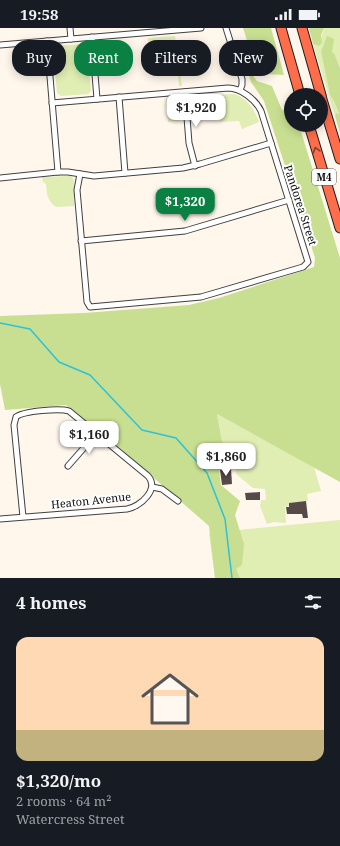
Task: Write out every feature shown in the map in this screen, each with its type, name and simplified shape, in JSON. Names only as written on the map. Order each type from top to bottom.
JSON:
[{"type":"highway","points":[[281,28],[298,88]]},
{"type":"highway","name":"M4","points":[[302,28],[319,88]]},
{"type":"highway","name":"M4","points":[[328,119],[340,159]]},
{"type":"highway","name":"M4","points":[[311,132],[340,228]]},
{"type":"street","points":[[70,28],[72,39]]},
{"type":"street","points":[[60,40],[201,28]]},
{"type":"street","points":[[52,103],[229,88],[240,90],[242,79],[226,28]]},
{"type":"street","points":[[92,37],[97,99]]},
{"type":"street","points":[[0,45],[12,44]]},
{"type":"street","points":[[50,76],[58,172]]},
{"type":"street","name":"Pandorea Street","points":[[80,174],[77,190],[86,302],[88,306],[93,307],[196,298],[307,265],[308,258],[260,108],[240,90]]},
{"type":"street","points":[[185,92],[189,143],[195,166]]},
{"type":"street","points":[[119,98],[125,173]]},
{"type":"street","points":[[0,178],[58,172],[68,172],[91,176],[195,166],[271,143]]},
{"type":"street","points":[[81,241],[185,231],[289,200]]},
{"type":"street","points":[[23,517],[14,425],[16,417],[24,413],[69,411],[148,476],[152,487],[162,489],[178,501]]},
{"type":"street","points":[[68,466],[97,433]]},
{"type":"street","name":"Heaton Avenue","points":[[0,519],[134,508],[139,505],[152,487]]},
{"type":"green space","points":[[243,28],[271,28],[274,40],[247,40]]},
{"type":"green space","points":[[309,28],[324,28],[321,35],[322,43],[319,46],[313,44]]},
{"type":"green space","points":[[324,28],[340,28],[340,68],[334,53],[332,52],[332,43],[321,52],[330,95],[339,115],[336,113],[335,116],[328,93],[328,88],[326,88],[313,44],[319,46]]},
{"type":"green space","points":[[175,36],[176,40],[148,40],[148,38]]},
{"type":"green space","points":[[327,36],[334,39],[332,52],[334,53],[340,68],[340,133],[335,116],[336,113],[339,114],[330,95],[321,52]]},
{"type":"green space","points":[[66,45],[74,45],[74,76],[90,76],[91,91],[88,94],[61,96],[57,93],[55,76],[66,76]]},
{"type":"green space","points":[[277,50],[284,75],[277,75]]},
{"type":"green space","points":[[178,76],[181,76],[182,86],[179,86]]},
{"type":"green space","points":[[249,76],[253,76],[257,81],[272,86],[282,110],[284,110],[284,132],[301,132],[340,258],[340,482],[217,414],[227,469],[219,470],[221,485],[240,501],[235,515],[244,544],[242,565],[236,569],[240,578],[215,578],[209,526],[117,446],[66,405],[5,410],[0,384],[0,316],[84,313],[189,305],[219,298],[314,267],[315,258],[264,101],[251,82]]},
{"type":"green space","points":[[234,94],[242,98],[250,105],[259,122],[242,129],[239,121],[220,122],[219,118],[193,121],[192,109],[218,107],[217,95]]},
{"type":"green space","points":[[177,98],[180,101],[182,120],[168,122],[166,99]]},
{"type":"green space","points":[[70,176],[74,181],[74,206],[56,207],[49,200],[46,184],[43,182],[42,177]]},
{"type":"green space","points":[[217,414],[314,467],[321,491],[307,494],[308,501],[289,503],[289,506],[285,507],[286,523],[274,522],[267,524],[260,506],[261,500],[266,500],[265,489],[253,488],[236,474],[235,468],[227,469]]},
{"type":"green space","points":[[340,520],[340,578],[215,578],[209,533]]},
{"type":"building","points":[[231,469],[232,484],[222,485],[220,470]]},
{"type":"building","points":[[260,492],[260,500],[246,500],[245,493]]},
{"type":"building","points":[[306,501],[308,518],[303,518],[302,514],[287,514],[286,507],[289,507],[289,503]]},
{"type":"waterway","points":[[0,323],[30,329],[59,362],[90,375],[142,430],[176,438],[207,473],[225,519],[232,578]]}]
